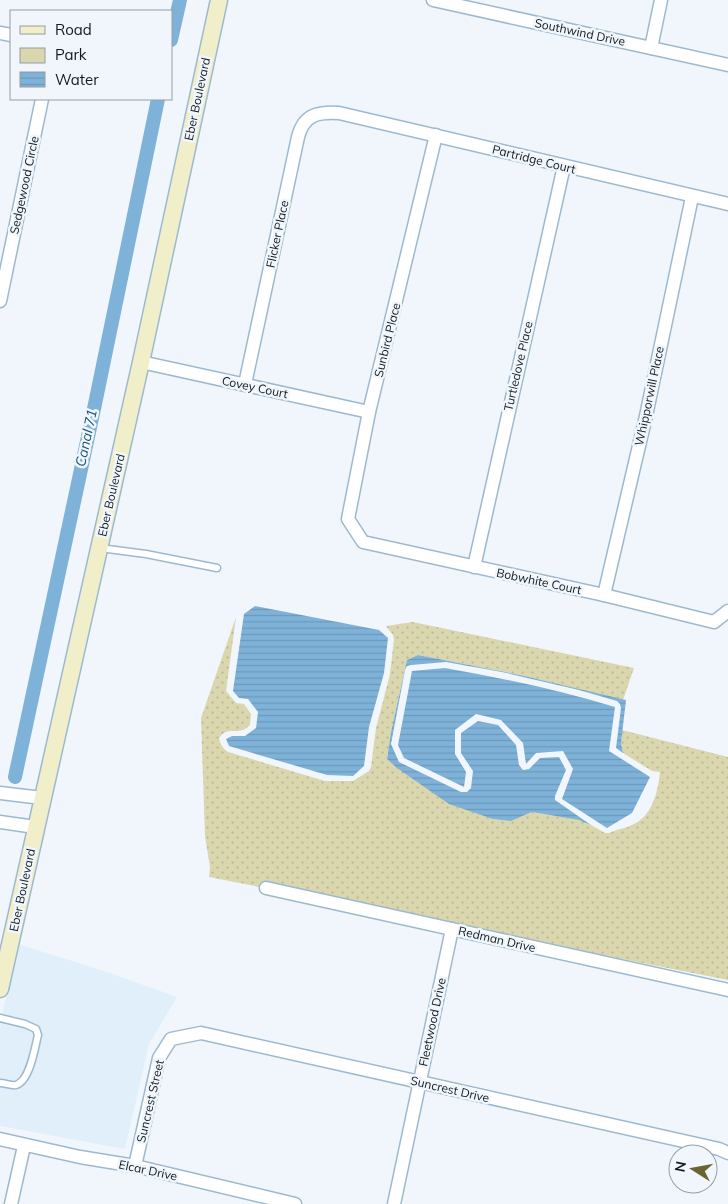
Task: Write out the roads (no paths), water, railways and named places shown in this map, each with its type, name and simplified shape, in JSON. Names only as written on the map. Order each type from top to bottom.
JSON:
[{"type":"street","name":"Eber Boulevard","points":[[0,989],[141,362],[219,0]]},
{"type":"street","name":"Southwind Drive","points":[[433,0],[728,64]]},
{"type":"street","points":[[651,48],[661,0]]},
{"type":"street","name":"Sedgewood Circle","points":[[0,301],[42,100]]},
{"type":"street","name":"Partridge Court","points":[[340,113],[728,204]]},
{"type":"street","name":"Flicker Place","points":[[245,384],[300,127],[315,115],[340,113]]},
{"type":"street","name":"Sunbird Place","points":[[363,542],[348,519],[369,412],[436,135]]},
{"type":"street","name":"Turtledove Place","points":[[474,567],[564,166]]},
{"type":"street","name":"Whipporwill Place","points":[[604,595],[646,416],[692,197]]},
{"type":"street","name":"Covey Court","points":[[141,362],[369,412]]},
{"type":"street","name":"Bobwhite Court","points":[[363,542],[604,595],[714,622],[728,611]]},
{"type":"street","points":[[0,793],[42,798]]},
{"type":"street","points":[[0,822],[35,828]]},
{"type":"street","name":"Redman Drive","points":[[266,888],[728,990]]},
{"type":"street","name":"Fleetwood Drive","points":[[394,1204],[452,929]]},
{"type":"street","name":"Suncrest Drive","points":[[171,1040],[201,1032],[418,1083],[719,1149],[728,1153]]},
{"type":"street","name":"Suncrest Street","points":[[135,1166],[158,1058],[171,1040]]},
{"type":"street","name":"Elcar Drive","points":[[0,1140],[135,1166],[295,1204]]},
{"type":"street","points":[[11,1204],[24,1146]]},
{"type":"lane","points":[[99,548],[146,554],[217,568]]},
{"type":"lane","points":[[0,1018],[25,1024],[36,1029],[38,1035],[28,1072],[22,1081],[16,1085],[0,1083]]},
{"type":"water","points":[[255,606],[379,630],[388,638],[384,673],[369,727],[364,766],[353,776],[327,775],[229,746],[226,739],[232,736],[245,736],[256,728],[258,712],[248,699],[239,698],[233,691],[244,614]]},
{"type":"water","points":[[418,655],[520,675],[626,700],[621,743],[623,753],[616,748],[621,708],[617,701],[502,672],[446,662],[411,665],[407,666],[405,670],[391,744],[399,762],[461,792],[467,792],[471,788],[473,771],[461,753],[461,733],[478,721],[498,725],[516,745],[519,765],[523,770],[529,769],[540,758],[559,757],[566,770],[555,800],[591,825],[579,820],[532,812],[511,821],[493,819],[449,804],[387,759],[407,660]]},
{"type":"water","points":[[445,668],[530,685],[615,707],[609,751],[650,777],[632,813],[607,828],[562,799],[573,769],[563,751],[536,753],[526,764],[523,743],[501,720],[476,714],[455,730],[455,754],[466,772],[464,787],[404,758],[398,745],[412,671]]},
{"type":"waterway","name":"Canal 71","points":[[172,36],[180,0]]},
{"type":"waterway","name":"Canal 71","points":[[15,777],[158,100]]}]
